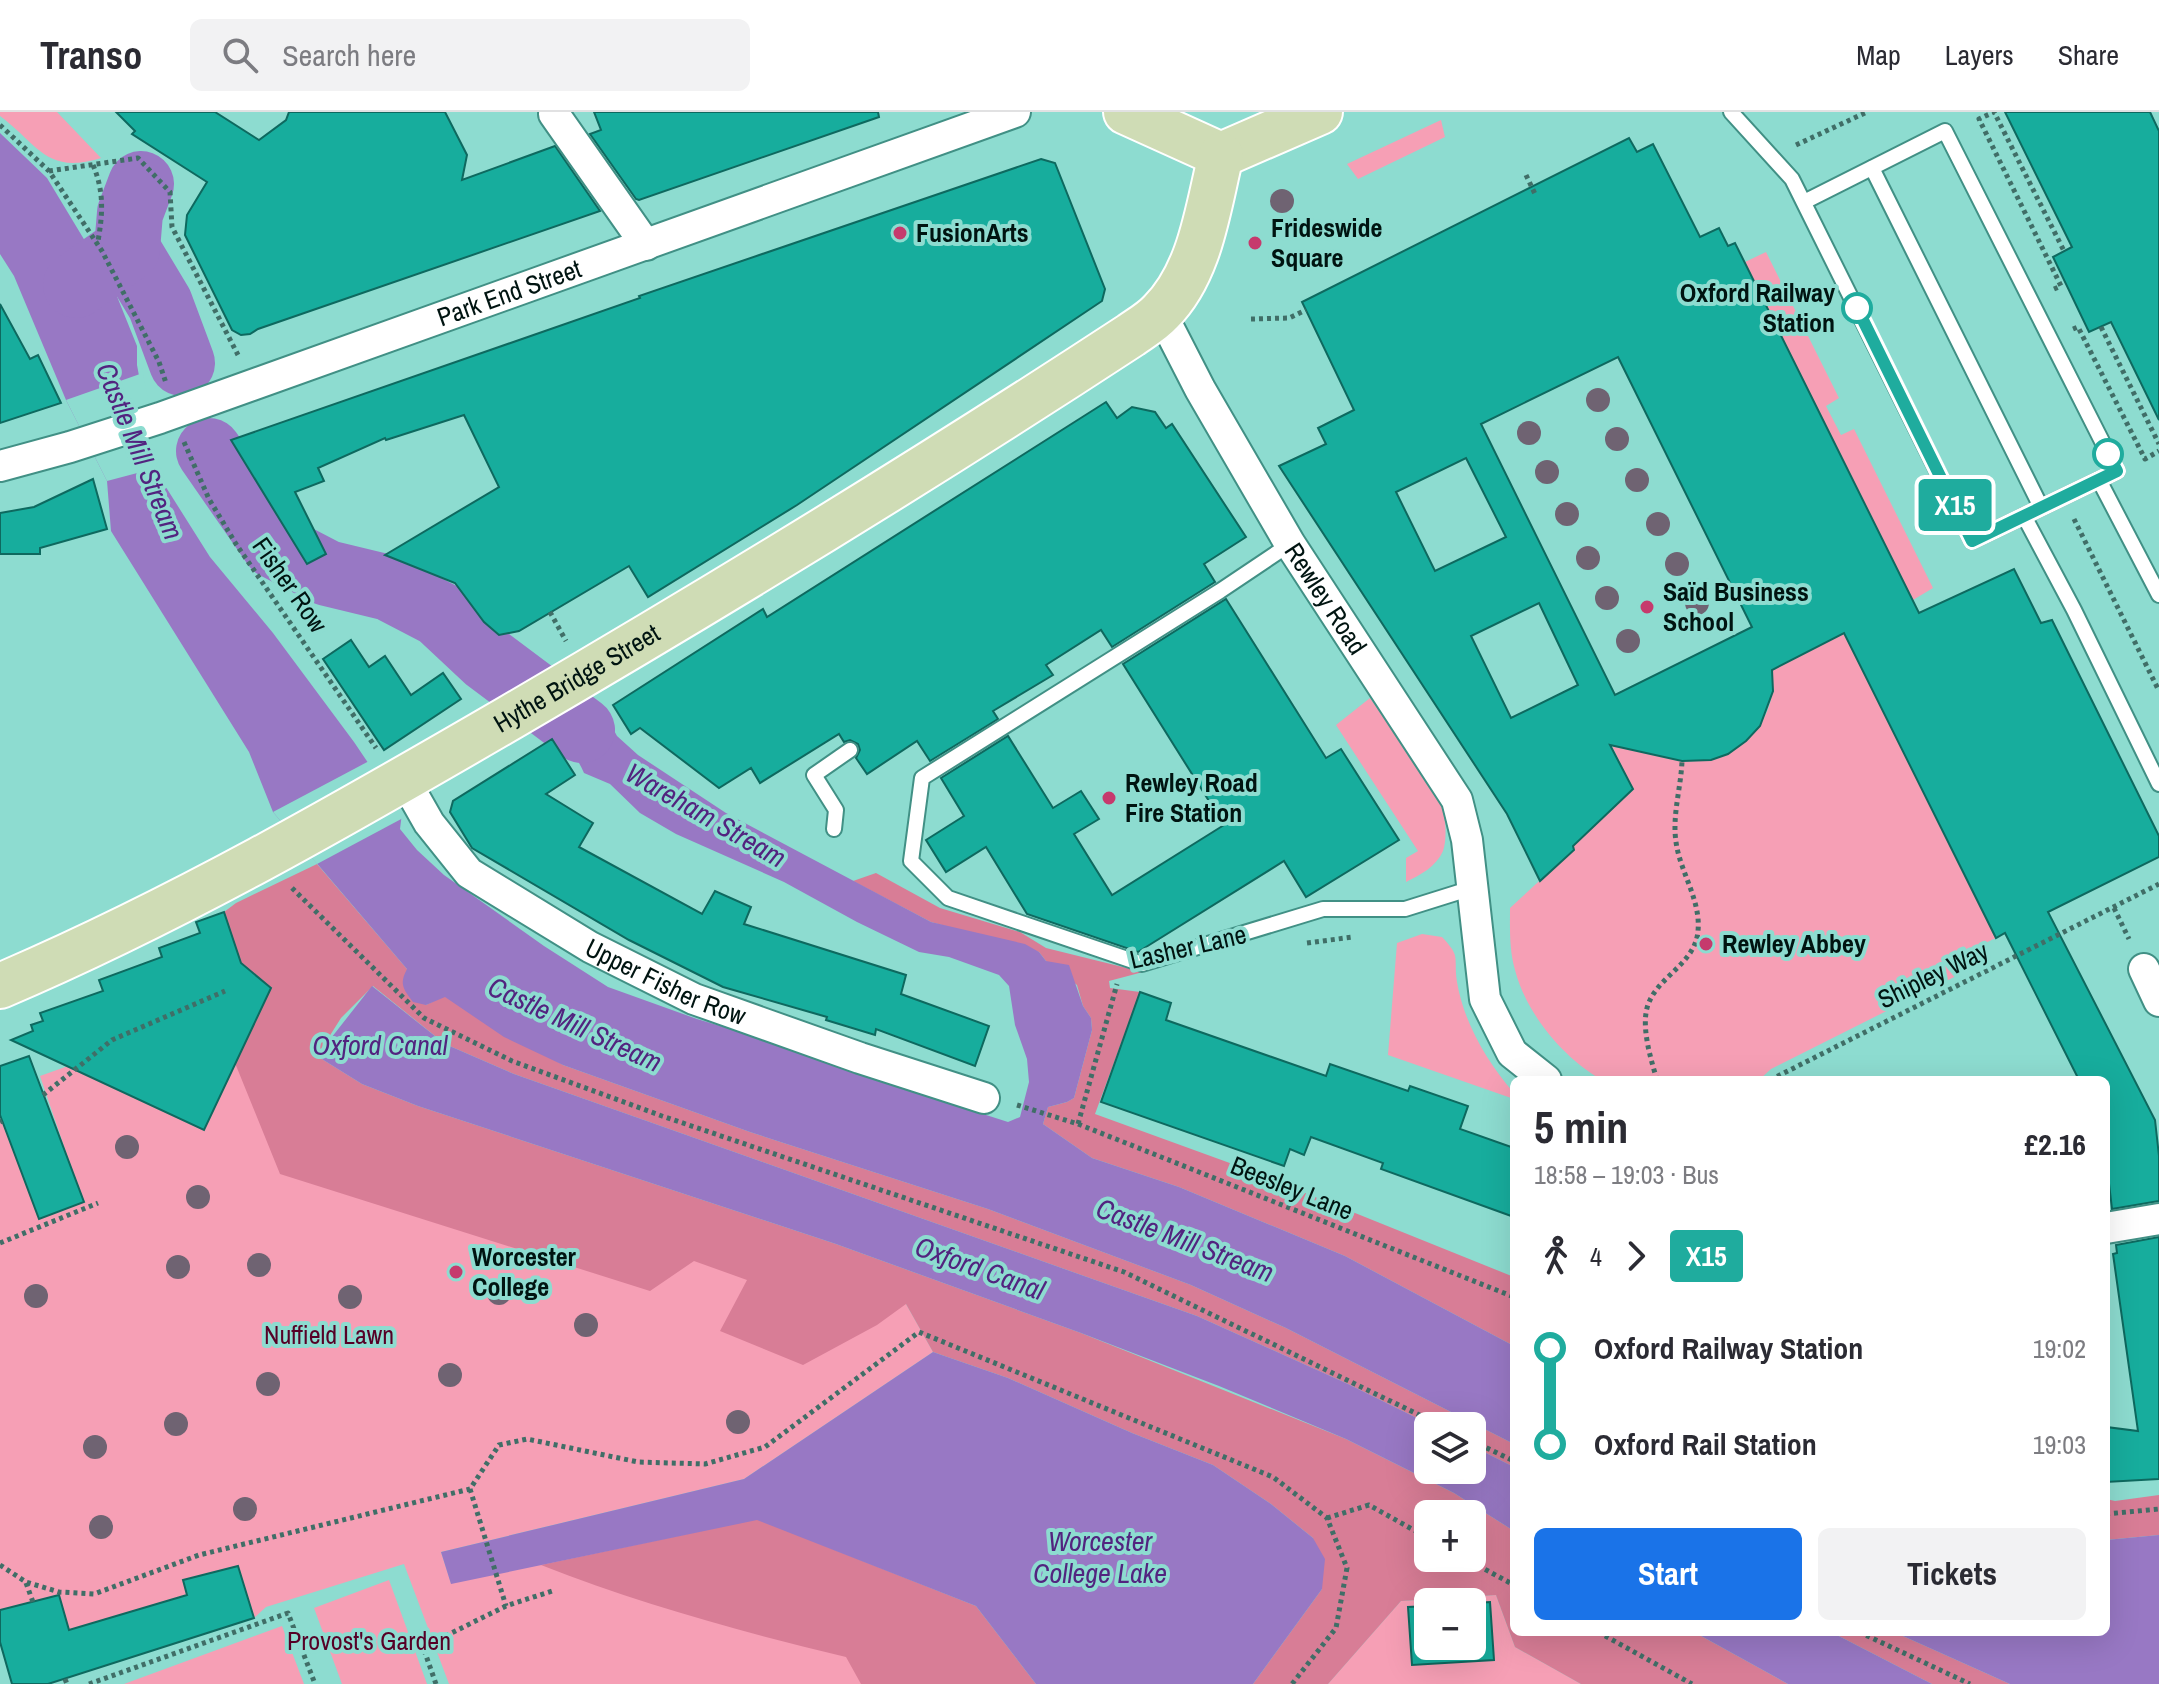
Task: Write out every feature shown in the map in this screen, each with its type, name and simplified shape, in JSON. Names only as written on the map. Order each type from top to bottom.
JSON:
[{"type":"main road","points":[[1126,112],[1221,155],[1320,112]]},
{"type":"main road","name":"Hythe Bridge Street","points":[[0,986],[273,852],[521,711],[569,666],[762,568],[1146,324],[1182,286],[1193,260],[1221,155]]},
{"type":"street","name":"Park End Street","points":[[0,466],[160,418],[1015,112]]},
{"type":"street","points":[[555,113],[646,245]]},
{"type":"street","name":"Rewley Road","points":[[1146,324],[1200,389],[1290,544],[1457,800],[1467,840],[1485,999],[1512,1053],[1541,1076]]},
{"type":"street","name":"Upper Fisher Row","points":[[401,780],[429,823],[469,873],[590,947],[694,999],[984,1098]]},
{"type":"street","points":[[2144,969],[2159,1001]]},
{"type":"street","points":[[2110,1227],[2159,1219]]},
{"type":"lane","points":[[1731,112],[1792,179],[1972,541],[2117,471],[1945,131],[1804,202]]},
{"type":"lane","points":[[1872,168],[2041,507]]},
{"type":"lane","points":[[2099,480],[2159,595]]},
{"type":"lane","points":[[2024,516],[2159,784]]},
{"type":"lane","points":[[1290,544],[922,778],[911,861],[948,898],[1142,964],[1323,909],[1405,909],[1472,888]]},
{"type":"lane","points":[[834,829],[836,810],[814,775],[850,750]]},
{"type":"path","points":[[1752,137],[1794,146],[1867,112]]},
{"type":"path","points":[[2047,292],[2061,286],[1979,119],[1994,112],[2064,251]]},
{"type":"path","points":[[0,125],[49,171],[97,243],[159,362],[165,381]]},
{"type":"path","points":[[49,171],[138,158],[170,192],[172,227],[252,385]]},
{"type":"path","points":[[93,165],[101,184],[103,204],[97,243]]},
{"type":"path","points":[[1526,175],[1536,196]]},
{"type":"path","points":[[1251,319],[1289,318],[1306,310]]},
{"type":"path","points":[[2068,332],[2078,327],[2145,459],[2159,451]]},
{"type":"path","points":[[2101,327],[2159,444]]},
{"type":"path","name":"Fisher Row","points":[[185,443],[209,499],[236,544],[372,744]]},
{"type":"path","points":[[2077,524],[2159,691]]},
{"type":"path","points":[[550,612],[569,666]]},
{"type":"path","points":[[1656,1076],[1646,1023],[1650,998],[1695,948],[1698,935],[1697,910],[1676,842],[1674,825],[1682,761]]},
{"type":"path","points":[[273,852],[386,983],[424,1018],[512,1061],[662,1116],[1124,1272],[1414,1412]]},
{"type":"path","name":"Shipley Way","points":[[1778,1076],[2159,884]]},
{"type":"path","points":[[1299,945],[1374,935],[1405,909]]},
{"type":"path","name":"Lasher Lane","points":[[1078,1124],[1116,984],[1131,981]]},
{"type":"path","points":[[43,1095],[112,1040],[225,991]]},
{"type":"path","name":"Beesley Lane","points":[[1023,1107],[1078,1124],[1510,1295]]},
{"type":"path","points":[[0,1243],[98,1203]]},
{"type":"path","points":[[0,1565],[26,1582],[59,1592],[94,1594],[199,1555],[470,1489],[499,1445],[527,1439],[638,1462],[705,1464],[765,1447],[919,1332],[1273,1477],[1327,1518],[1347,1568],[1336,1628],[1292,1684]]},
{"type":"path","points":[[1486,1448],[1510,1459]]},
{"type":"path","points":[[470,1489],[506,1606]]},
{"type":"path","points":[[1327,1518],[1369,1505],[1414,1530]]},
{"type":"path","points":[[2110,1514],[2159,1509]]},
{"type":"path","points":[[1486,1570],[1510,1583]]},
{"type":"path","points":[[26,1582],[33,1602]]},
{"type":"path","points":[[436,1684],[423,1647],[506,1606],[555,1590]]},
{"type":"path","points":[[89,1684],[288,1613],[315,1684]]},
{"type":"path","points":[[1605,1636],[1692,1684]]},
{"type":"path","points":[[1868,1636],[1970,1684]]},
{"type":"green space","points":[[0,112],[57,112],[101,158],[68,163],[55,160],[35,147],[0,116]]},
{"type":"green space","points":[[1441,120],[1445,137],[1358,179],[1347,164]]},
{"type":"green space","points":[[1766,252],[1839,398],[1826,406],[1841,435],[1854,429],[1933,588],[1913,600],[1745,262]]},
{"type":"green space","points":[[1845,633],[1996,938],[1981,945],[1988,960],[1771,1069],[1763,1076],[1596,1076],[1560,1047],[1528,1002],[1513,962],[1510,908],[1633,790],[1603,727],[1668,758],[1691,761],[1718,756],[1743,742],[1762,722],[1771,698],[1772,666]]},
{"type":"green space","points":[[1370,698],[1427,779],[1444,818],[1445,841],[1440,857],[1427,870],[1406,882],[1406,858],[1418,851],[1336,725]]},
{"type":"green space","points":[[1422,934],[1442,937],[1452,949],[1465,1012],[1486,1055],[1510,1088],[1510,1098],[1388,1055],[1397,943]]},
{"type":"green space","name":"Nuffield Lawn","points":[[271,988],[308,1069],[906,1304],[933,1352],[744,1479],[441,1552],[451,1583],[757,1519],[1036,1684],[449,1684],[404,1564],[266,1607],[254,1618],[238,1566],[183,1580],[187,1595],[69,1630],[59,1595],[0,1610],[0,1115],[39,1219],[83,1202],[40,1076],[68,1066],[63,1052],[204,1129]]},
{"type":"green space","name":"Provost's Garden","points":[[389,1580],[427,1684],[342,1684],[314,1608]]},
{"type":"green space","points":[[1496,1595],[1515,1647],[1581,1684],[1328,1684],[1401,1601],[1414,1600],[1414,1660],[1486,1660],[1486,1596]]},
{"type":"green space","points":[[282,1626],[304,1684],[124,1684]]},
{"type":"shaded area","points":[[317,864],[407,969],[426,1005],[444,996],[563,1065],[750,1132],[988,1209],[1191,1285],[1286,1328],[1451,1412],[1414,1412],[1414,1417],[1197,1316],[514,1074],[445,1044],[373,986],[341,1018],[317,1056],[362,1084],[418,1106],[836,1244],[1081,1333],[1346,1439],[1414,1473],[1414,1484],[1436,1484],[1465,1500],[1414,1500],[1414,1572],[1486,1572],[1486,1513],[1510,1528],[1510,1633],[1496,1595],[1486,1596],[1486,1588],[1414,1588],[1414,1600],[1401,1601],[1328,1684],[1253,1684],[1322,1589],[1313,1538],[1271,1504],[1213,1465],[1008,1378],[933,1352],[906,1304],[877,1325],[803,1365],[720,1331],[747,1280],[694,1261],[650,1291],[280,1174],[235,1063],[271,988],[241,963],[224,912],[236,903]]},
{"type":"shaded area","points":[[876,873],[940,908],[1020,932],[1046,948],[1143,972],[1109,981],[1110,988],[1140,992],[1095,1114],[1238,1166],[1510,1275],[1510,1344],[1345,1256],[1179,1187],[1092,1158],[1043,1124],[1048,1107],[1074,1098],[1092,1030],[1091,1018],[1083,1006],[1077,985],[1039,952],[931,922],[853,881]]},
{"type":"shaded area","points":[[1486,1430],[1510,1442],[1510,1465],[1486,1453]]},
{"type":"shaded area","points":[[2159,1495],[2159,1535],[2110,1540],[2110,1500]]},
{"type":"shaded area","points":[[757,1519],[976,1606],[1036,1684],[861,1684],[846,1657],[692,1616],[541,1565]]},
{"type":"shaded area","points":[[1511,1636],[1701,1636],[1788,1684],[1581,1684],[1515,1647]]},
{"type":"shaded area","points":[[1839,1636],[1903,1636],[2010,1684],[1932,1684]]},
{"type":"water","name":"Castle Mill Stream","points":[[0,133],[47,178],[114,289],[137,346],[137,365],[157,473],[210,557],[273,633],[354,742],[402,813],[400,829],[444,875],[608,987],[697,1019],[944,1093],[983,1114],[1008,1122],[1020,1117],[1029,1082],[1027,1059],[1015,1025],[1009,986],[999,975],[949,957],[919,952],[784,882],[676,834],[640,813],[610,784],[584,773],[577,759],[556,735],[490,687],[538,659],[605,714],[617,736],[638,755],[726,813],[931,922],[1025,944],[1039,952],[1046,961],[1069,965],[1083,1006],[1091,1018],[1092,1030],[1074,1098],[1048,1107],[1043,1124],[1092,1158],[1179,1187],[1345,1256],[1510,1344],[1510,1442],[1486,1430],[1486,1412],[1451,1412],[1286,1328],[1191,1285],[988,1209],[750,1132],[563,1065],[504,1037],[445,997],[426,1005],[413,1002],[403,986],[407,969],[273,812],[249,752],[111,531],[107,481],[66,400],[14,276],[0,254]]},
{"type":"water","name":"Oxford Canal","points":[[372,986],[445,1044],[514,1074],[1197,1316],[1348,1384],[1414,1417],[1414,1473],[1346,1439],[1081,1333],[836,1244],[418,1106],[362,1084],[317,1056]]},
{"type":"water","name":"Worcester College Lake","points":[[933,1352],[1008,1378],[1213,1465],[1271,1504],[1313,1538],[1325,1559],[1322,1589],[1253,1684],[1036,1684],[976,1606],[757,1520],[451,1584],[441,1552],[744,1479]]},
{"type":"water","name":"Oxford Canal","points":[[1486,1453],[1510,1465],[1510,1528],[1486,1513],[1486,1500],[1465,1500],[1436,1484],[1486,1484]]},
{"type":"water","points":[[2159,1535],[2159,1684],[2010,1684],[1903,1636],[2110,1636],[2110,1540]]},
{"type":"water","points":[[1701,1636],[1839,1636],[1932,1684],[1788,1684]]},
{"type":"pier","points":[[142,367],[160,467],[107,481],[66,400],[140,374]]},
{"type":"pier","points":[[538,659],[597,709],[554,735],[490,687]]},
{"type":"pier","points":[[371,760],[405,811],[405,817],[317,864],[273,812]]},
{"type":"building","points":[[116,112],[215,112],[259,140],[286,120],[289,112],[445,112],[467,155],[462,180],[555,146],[600,211],[241,335],[232,330],[185,235],[187,215],[207,182],[132,134],[135,131]]},
{"type":"building","points":[[594,112],[878,112],[879,117],[639,200],[590,134],[601,130]]},
{"type":"building","points":[[2005,112],[2150,112],[2159,131],[2159,420],[2111,322],[2089,332],[2053,257],[2072,247]]},
{"type":"building","points":[[1629,138],[1637,152],[1653,144],[1700,237],[1719,228],[1728,246],[1735,243],[1919,613],[2014,569],[2041,623],[2052,620],[2159,836],[2159,857],[2048,912],[2155,1120],[2159,1201],[2112,1209],[2110,1076],[2077,1076],[2005,933],[1996,938],[1844,633],[1772,670],[1773,691],[1760,726],[1728,754],[1711,760],[1682,761],[1610,745],[1633,789],[1540,881],[1507,814],[1279,466],[1326,444],[1318,428],[1354,410],[1302,302]],"holes":[[[1618,357],[1752,627],[1615,695],[1481,424]],[[1466,458],[1506,537],[1435,571],[1396,492]],[[1539,603],[1578,685],[1511,718],[1471,636]]]},
{"type":"building","points":[[1041,159],[1055,163],[1105,289],[1102,301],[797,505],[648,597],[629,566],[519,631],[499,635],[484,622],[455,583],[385,555],[499,487],[464,415],[385,438],[318,468],[324,481],[295,492],[326,554],[307,564],[231,440],[639,296]]},
{"type":"building","points":[[0,304],[30,359],[38,355],[61,403],[0,423]]},
{"type":"building","points":[[1106,402],[1117,418],[1132,407],[1155,412],[1166,428],[1172,424],[1246,537],[1204,564],[1215,582],[1112,647],[1101,630],[1046,665],[1053,675],[993,711],[998,719],[930,761],[917,741],[867,774],[856,758],[860,750],[858,744],[850,740],[844,742],[839,734],[760,783],[751,768],[719,788],[640,728],[631,734],[613,705],[763,609],[767,617]]},
{"type":"building","points":[[93,479],[107,529],[40,548],[40,554],[0,554],[0,513],[34,507]]},
{"type":"building","points":[[1226,599],[1326,758],[1341,749],[1399,840],[1306,897],[1284,861],[1138,952],[1027,914],[986,847],[946,872],[926,840],[964,816],[941,778],[1008,736],[1053,808],[1081,791],[1099,819],[1074,834],[1112,895],[1224,825],[1123,664]]},
{"type":"building","points":[[351,640],[369,667],[385,656],[411,695],[443,673],[461,699],[384,750],[323,659]]},
{"type":"building","points":[[552,739],[575,775],[546,794],[593,823],[579,847],[702,914],[715,891],[751,907],[744,924],[906,975],[901,994],[989,1026],[975,1066],[876,1029],[875,1035],[826,1020],[827,1017],[723,987],[629,940],[472,848],[450,812],[453,801]]},
{"type":"building","points":[[224,912],[241,963],[271,988],[204,1130],[11,1040],[33,1031],[31,1025],[43,1021],[40,1013],[103,991],[99,980],[162,957],[159,948],[200,933],[196,922]]},
{"type":"building","points":[[1140,992],[1171,1003],[1166,1020],[1326,1076],[1330,1064],[1408,1091],[1410,1086],[1468,1106],[1460,1129],[1510,1147],[1510,1216],[1381,1169],[1383,1163],[1311,1137],[1304,1155],[1290,1149],[1284,1166],[1101,1102]]},
{"type":"building","points":[[29,1056],[84,1202],[39,1219],[0,1115],[0,1066]]},
{"type":"building","points":[[2159,1237],[2159,1479],[2110,1482],[2110,1428],[2138,1431],[2113,1254],[2117,1253],[2116,1245]]},
{"type":"building","points":[[238,1566],[254,1618],[48,1684],[12,1684],[0,1642],[0,1610],[59,1595],[69,1630],[187,1595],[183,1580]]},
{"type":"building","points":[[1486,1602],[1490,1602],[1494,1660],[1412,1665],[1408,1607],[1414,1607],[1414,1660],[1486,1660]]},
{"type":"waterway","name":"Wareham Stream","points":[[76,285],[127,249],[130,213],[141,184]]},
{"type":"waterway","name":"Wareham Stream","points":[[127,249],[160,304],[182,363]]},
{"type":"waterway","name":"Wareham Stream","points":[[209,451],[275,546],[327,573],[389,588],[439,614],[486,658],[582,730]]},
{"type":"bus line","name":"X15","points":[[1857,308],[1972,541],[2117,471],[2108,454]]},
{"type":"place","name":"FusionArts","points":[[900,233]]},
{"type":"place","name":"Frideswide Square","points":[[1255,243]]},
{"type":"place","name":"Oxford Railway Station","points":[[1857,308]]},
{"type":"place","name":"Saïd Business School","points":[[1647,607]]},
{"type":"place","name":"Rewley Road Fire Station","points":[[1109,798]]},
{"type":"place","name":"Rewley Abbey","points":[[1706,944]]},
{"type":"place","name":"Worcester College","points":[[456,1272]]}]
